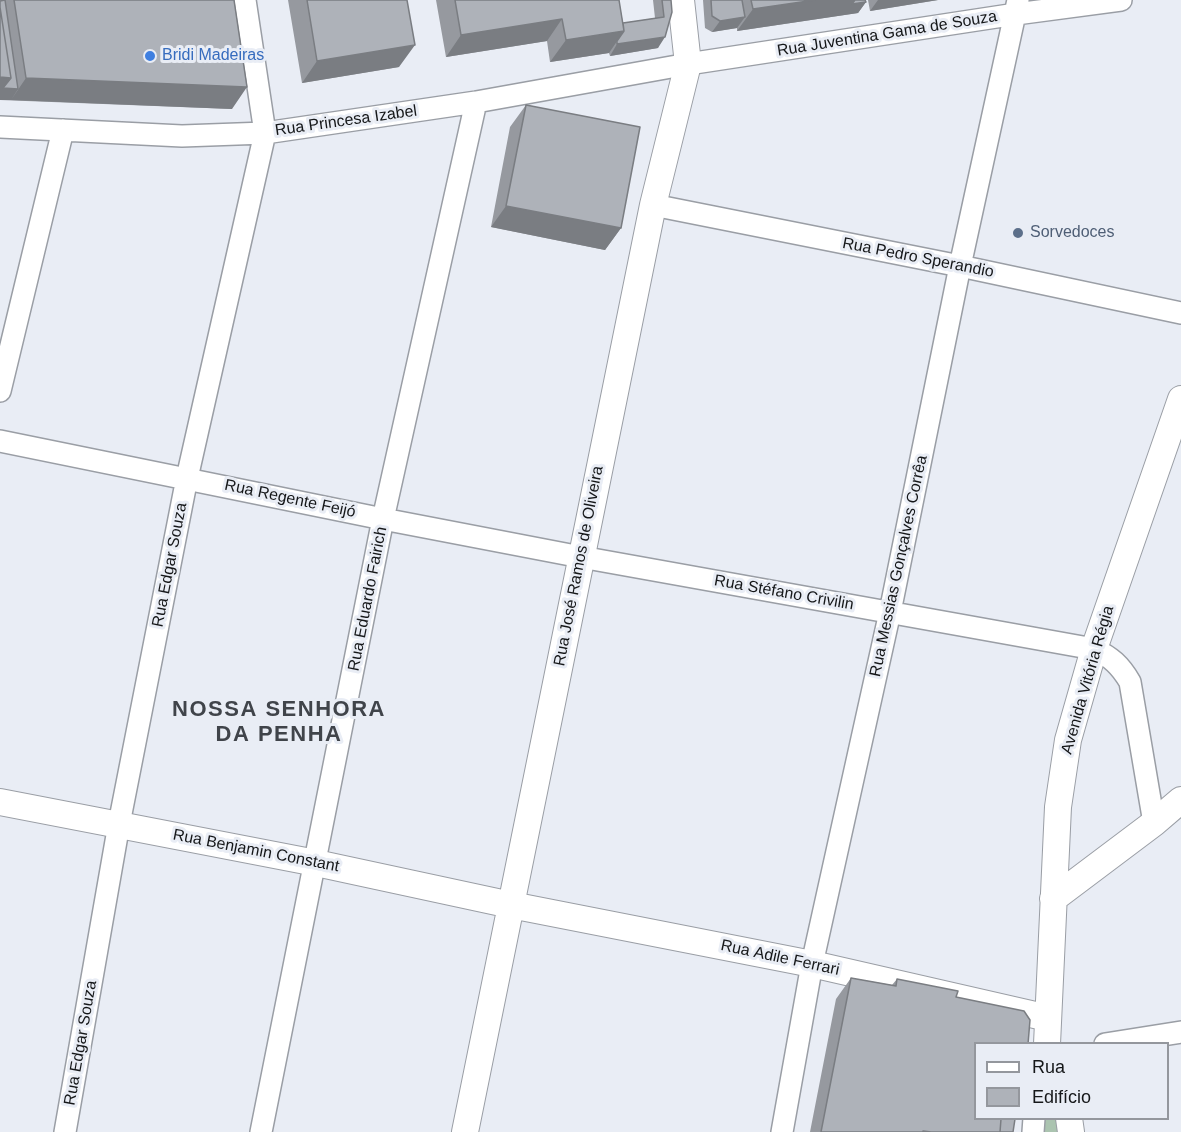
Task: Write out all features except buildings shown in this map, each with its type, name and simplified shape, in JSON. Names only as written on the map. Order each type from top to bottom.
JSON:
[{"type":"street","name":"Rua Edgar Souza","points":[[65,1132],[119,824],[187,478],[265,133],[245,0]]},
{"type":"street","name":"Rua José Ramos de Oliveira","points":[[465,1132],[580,557],[654,205],[688,64],[681,0]]},
{"type":"street","name":"Rua Juventina Gama de Souza","points":[[688,64],[1017,7],[1121,0]]},
{"type":"street","name":"Rua Messias Gonçalves Corrêa","points":[[782,1132],[812,964],[890,612],[960,266],[1017,7]]},
{"type":"street","name":"Rua Princesa Izabel","points":[[0,127],[182,136],[265,133],[476,102],[688,64]]},
{"type":"street","name":"Rua Eduardo Fairich","points":[[261,1132],[384,519],[476,102]]},
{"type":"street","points":[[0,391],[63,130]]},
{"type":"street","name":"Rua Pedro Sperandio","points":[[654,205],[960,266],[1181,314]]},
{"type":"street","name":"Avenida Vitória Régia","points":[[1047,1042],[1058,807],[1068,740],[1094,649],[1181,399]]},
{"type":"street","name":"Rua Regente Feijó","points":[[0,441],[580,557]]},
{"type":"street","name":"Rua Stéfano Crivilin","points":[[580,557],[1094,649]]},
{"type":"street","points":[[1094,649],[1121,666],[1130,682],[1154,823]]},
{"type":"street","points":[[1053,899],[1181,801]]},
{"type":"street","name":"Rua Benjamin Constant","points":[[0,802],[316,862],[511,905]]},
{"type":"street","name":"Rua Adile Ferrari","points":[[511,905],[812,964],[1048,1018]]},
{"type":"street","points":[[1118,1042],[1181,1032]]},
{"type":"green space","points":[[1045,1120],[1059,1120],[1062,1132],[1043,1132]]},
{"type":"place","name":"Bridi Madeiras","points":[[150,56]]},
{"type":"place","name":"Sorvedoces","points":[[1018,233]]},
{"type":"district","name":"NOSSA SENHORA DA PENHA","points":[[279,722]]}]
